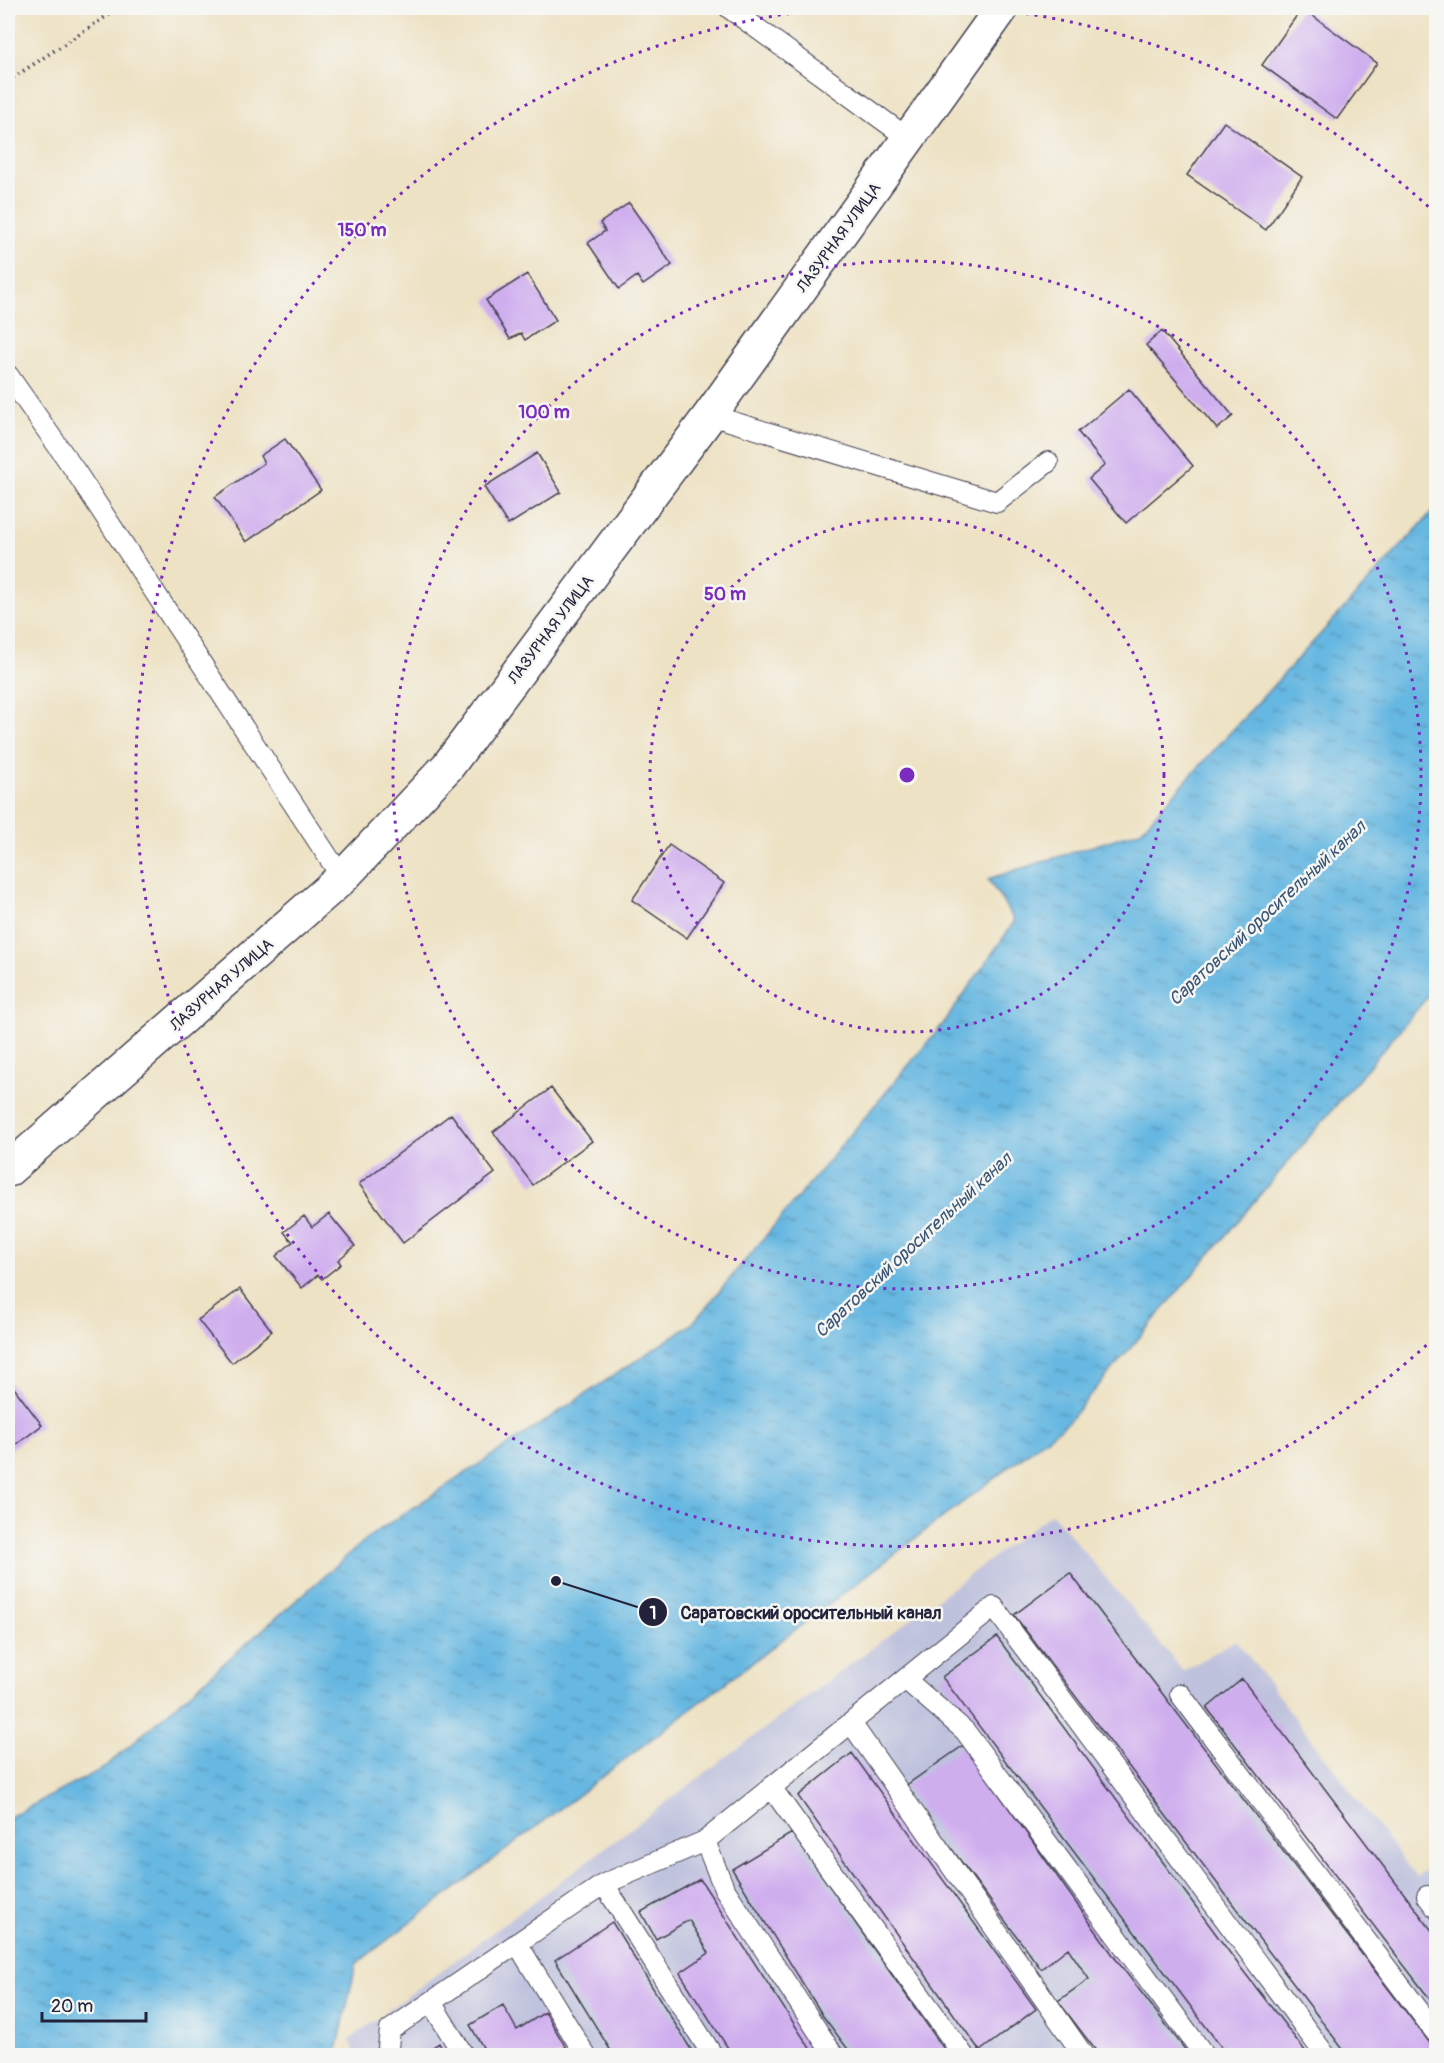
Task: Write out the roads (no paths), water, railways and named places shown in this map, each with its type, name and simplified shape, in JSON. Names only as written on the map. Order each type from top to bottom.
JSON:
[{"type":"street","name":"ЛАЗУРНАЯ УЛИЦА","points":[[8,1170],[342,878],[448,766],[710,415],[1002,8]]},
{"type":"lane","points":[[729,8],[909,139]]},
{"type":"lane","points":[[8,375],[76,472],[342,878]]},
{"type":"lane","points":[[710,415],[997,502],[1048,462]]},
{"type":"lane","points":[[387,2055],[390,2030],[604,1884],[705,1841],[994,1607],[1326,2055]]},
{"type":"lane","points":[[904,1679],[965,1731],[1205,2055]]},
{"type":"lane","points":[[1180,1694],[1437,2033]]},
{"type":"lane","points":[[851,1723],[1083,2055]]},
{"type":"lane","points":[[771,1787],[964,2055]]},
{"type":"lane","points":[[705,1841],[724,1888],[834,2055]]},
{"type":"lane","points":[[604,1884],[713,2055]]},
{"type":"lane","points":[[517,1943],[586,2055]]},
{"type":"lane","points":[[431,2002],[464,2055]]},
{"type":"water","points":[[1436,508],[1436,987],[1067,1423],[356,1964],[336,2055],[8,2055],[8,1818],[104,1768],[370,1536],[692,1324],[943,1024],[1015,921],[988,879],[1140,831]]},
{"type":"place","name":"Саратовский оросительный канал","points":[[556,1581]]}]
